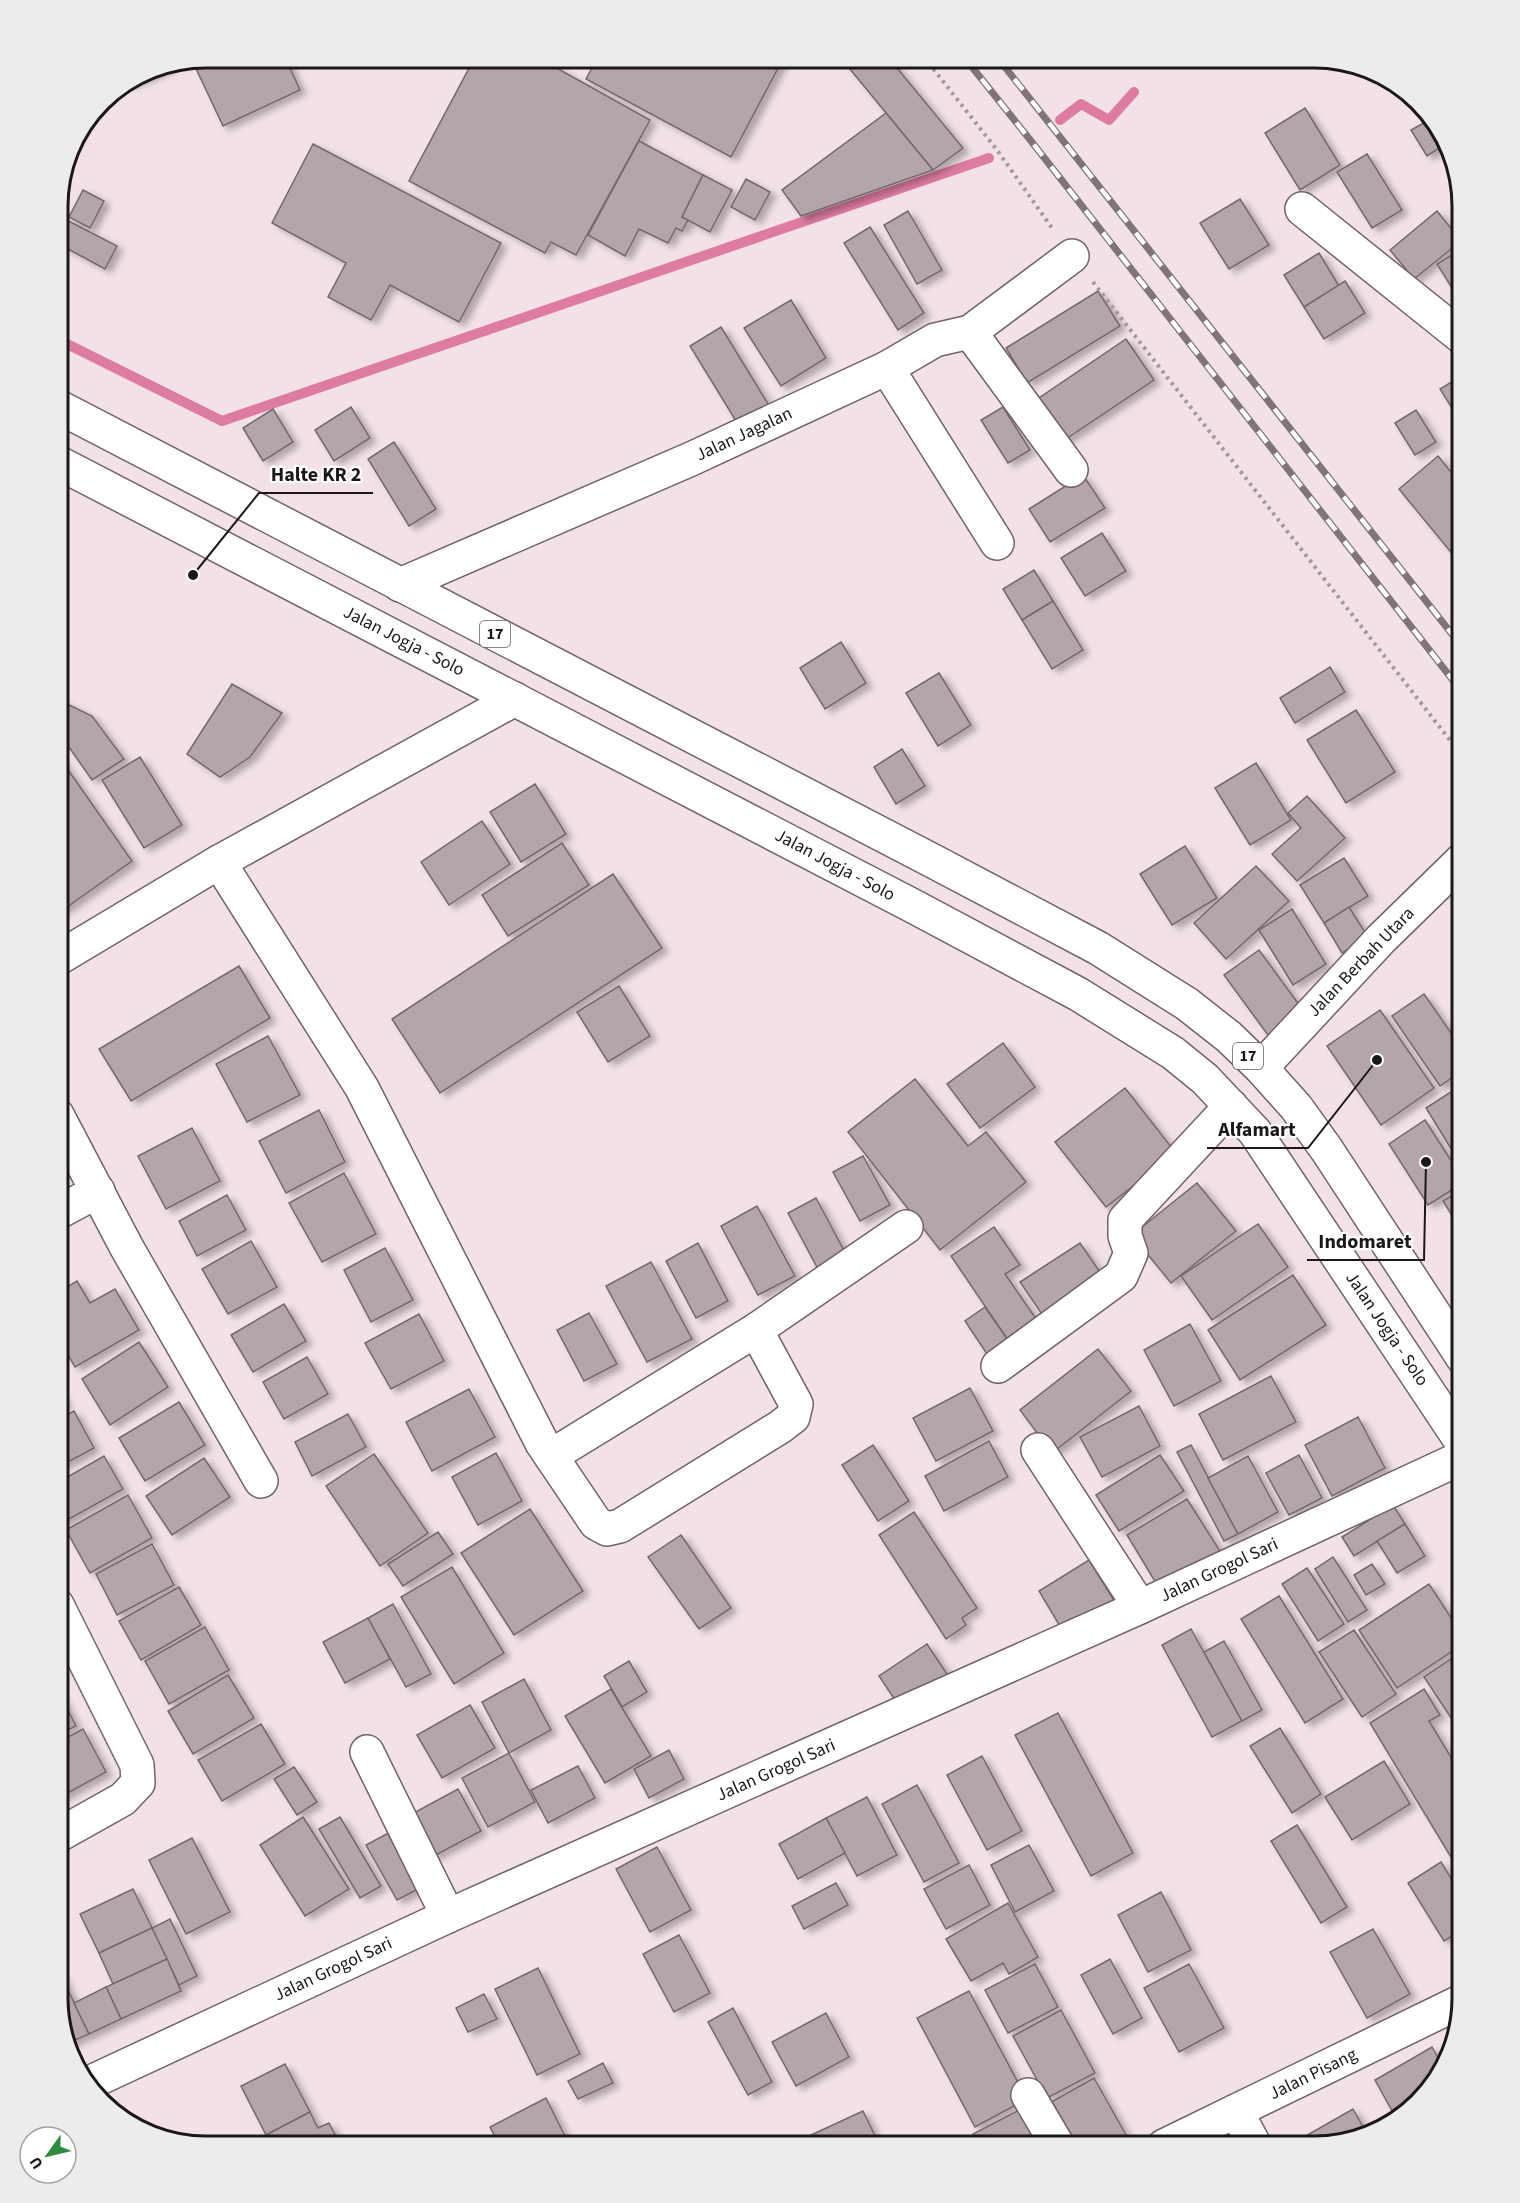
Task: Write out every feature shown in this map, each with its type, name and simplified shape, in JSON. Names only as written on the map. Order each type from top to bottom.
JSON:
[{"type":"main road","points":[[1302,209],[1452,330]]},
{"type":"main road","name":"Jalan Jagalan","points":[[400,585],[691,459],[887,368],[935,340],[970,332],[1072,256]]},
{"type":"main road","points":[[970,332],[1071,470]]},
{"type":"main road","points":[[887,368],[997,543]]},
{"type":"main road","name":"17","points":[[68,412],[923,855],[1098,948],[1187,1004],[1261,1068],[1296,1107],[1327,1150],[1452,1341]]},
{"type":"main road","name":"Jalan Jogja - Solo","points":[[68,468],[913,906],[1078,994],[1173,1053],[1205,1079],[1255,1132],[1452,1427]]},
{"type":"main road","points":[[68,952],[219,861],[515,699]]},
{"type":"main road","points":[[219,861],[362,1088],[542,1443],[596,1523],[607,1529],[620,1526],[780,1428],[793,1417],[796,1404],[756,1330]]},
{"type":"main road","name":"Jalan Berbah Utara","points":[[1261,1068],[1381,939],[1452,869]]},
{"type":"main road","points":[[998,1366],[1121,1276],[1131,1253],[1125,1236],[1125,1220],[1231,1106]]},
{"type":"main road","points":[[68,1135],[127,1248],[261,1481]]},
{"type":"main road","points":[[68,1207],[98,1191]]},
{"type":"main road","points":[[551,1456],[756,1330],[906,1227]]},
{"type":"main road","points":[[1038,1450],[1140,1607]]},
{"type":"main road","name":"Jalan Grogol Sari","points":[[96,2081],[448,1916],[1140,1607],[1452,1462]]},
{"type":"main road","points":[[68,1627],[137,1765],[138,1783],[123,1799],[68,1830]]},
{"type":"main road","points":[[367,1752],[448,1916]]},
{"type":"main road","name":"Jalan Pisang","points":[[1185,2136],[1451,2006]]},
{"type":"main road","points":[[1028,2096],[1052,2136]]},
{"type":"main road","points":[[1236,2111],[1250,2136]]},
{"type":"path","points":[[933,68],[997,150],[1072,256],[1452,743]]},
{"type":"building","points":[[196,68],[290,68],[300,90],[223,126]]},
{"type":"building","points":[[469,68],[557,68],[650,120],[576,255],[551,242],[545,253],[409,181]]},
{"type":"building","points":[[592,68],[778,68],[731,157],[586,79]]},
{"type":"building","points":[[849,68],[897,68],[963,148],[933,170]]},
{"type":"building","points":[[1305,108],[1340,165],[1300,190],[1265,133]]},
{"type":"building","points":[[886,113],[933,170],[801,216],[782,190]]},
{"type":"building","points":[[1424,123],[1440,148],[1427,156],[1411,130]]},
{"type":"building","points":[[639,141],[703,175],[682,217],[688,220],[682,231],[676,228],[668,243],[639,229],[625,256],[588,235]]},
{"type":"building","points":[[313,144],[501,243],[459,322],[390,285],[371,320],[328,297],[346,263],[272,223]]},
{"type":"building","points":[[1367,154],[1402,210],[1372,228],[1337,172]]},
{"type":"building","points":[[703,175],[732,190],[710,232],[682,217]]},
{"type":"building","points":[[746,179],[770,192],[755,220],[731,207]]},
{"type":"building","points":[[83,190],[104,201],[90,228],[69,217]]},
{"type":"building","points":[[1240,199],[1269,245],[1229,269],[1200,223]]},
{"type":"building","points":[[908,211],[942,270],[917,284],[884,225]]},
{"type":"building","points":[[1437,211],[1452,230],[1452,248],[1414,279],[1390,250]]},
{"type":"building","points":[[68,221],[117,246],[105,269],[68,249]]},
{"type":"building","points":[[870,227],[924,313],[898,330],[844,243]]},
{"type":"building","points":[[1319,253],[1339,286],[1304,307],[1284,275]]},
{"type":"building","points":[[1452,255],[1452,288],[1437,264]]},
{"type":"building","points":[[1345,281],[1365,313],[1324,339],[1304,307]]},
{"type":"building","points":[[1098,291],[1120,326],[1027,383],[1006,348]]},
{"type":"building","points":[[791,300],[826,358],[781,386],[744,328]]},
{"type":"building","points":[[721,327],[770,407],[739,426],[690,346]]},
{"type":"building","points":[[1126,339],[1154,380],[1063,441],[1036,400]]},
{"type":"building","points":[[1452,382],[1452,408],[1440,389]]},
{"type":"building","points":[[351,407],[370,438],[334,461],[315,430]]},
{"type":"building","points":[[1003,407],[1030,450],[1008,463],[981,420]]},
{"type":"building","points":[[273,409],[293,442],[263,461],[243,428]]},
{"type":"building","points":[[1416,410],[1436,442],[1415,455],[1395,423]]},
{"type":"building","points":[[394,442],[436,509],[409,526],[368,459]]},
{"type":"building","points":[[1438,456],[1452,473],[1452,554],[1399,489]]},
{"type":"building","points":[[1083,475],[1105,508],[1050,542],[1029,509]]},
{"type":"building","points":[[1102,533],[1126,571],[1085,596],[1061,558]]},
{"type":"building","points":[[1034,570],[1053,601],[1022,620],[1003,589]]},
{"type":"building","points":[[1053,601],[1083,650],[1052,669],[1022,620]]},
{"type":"building","points":[[841,642],[866,683],[825,709],[800,668]]},
{"type":"building","points":[[1330,667],[1345,692],[1295,723],[1280,698]]},
{"type":"building","points":[[939,673],[971,725],[938,746],[906,693]]},
{"type":"building","points":[[232,684],[282,713],[250,757],[220,777],[187,754]]},
{"type":"building","points":[[68,704],[92,716],[124,759],[92,780],[68,746]]},
{"type":"building","points":[[1356,710],[1395,772],[1346,803],[1307,740]]},
{"type":"building","points":[[902,749],[925,786],[896,804],[874,767]]},
{"type":"building","points":[[140,757],[182,825],[144,848],[102,780]]},
{"type":"building","points":[[1256,763],[1291,820],[1250,845],[1215,788]]},
{"type":"building","points":[[68,770],[132,861],[68,906]]},
{"type":"building","points":[[535,784],[566,834],[521,862],[490,812]]},
{"type":"building","points":[[1307,796],[1345,838],[1297,881],[1272,854],[1301,828],[1288,813]]},
{"type":"building","points":[[482,821],[510,864],[449,905],[421,862]]},
{"type":"building","points":[[562,843],[589,885],[508,936],[482,895]]},
{"type":"building","points":[[1185,846],[1217,898],[1172,925],[1140,874]]},
{"type":"building","points":[[1344,858],[1368,896],[1324,923],[1300,885]]},
{"type":"building","points":[[1256,866],[1289,901],[1226,959],[1194,923]]},
{"type":"building","points":[[613,874],[662,948],[440,1093],[392,1019]]},
{"type":"building","points":[[1349,907],[1368,937],[1342,953],[1324,923]]},
{"type":"building","points":[[1292,909],[1326,964],[1293,985],[1259,930]]},
{"type":"building","points":[[1259,950],[1303,1010],[1268,1035],[1224,975]]},
{"type":"building","points":[[239,966],[270,1018],[131,1101],[99,1049]]},
{"type":"building","points":[[619,986],[650,1036],[608,1062],[577,1012]]},
{"type":"building","points":[[1424,994],[1452,1034],[1452,1078],[1440,1086],[1392,1016]]},
{"type":"building","points":[[1380,1010],[1434,1088],[1381,1125],[1327,1046]]},
{"type":"building","points":[[268,1036],[300,1095],[247,1122],[216,1064]]},
{"type":"building","points":[[1003,1043],[1035,1087],[980,1128],[947,1084]]},
{"type":"building","points":[[915,1079],[968,1146],[986,1132],[1026,1182],[940,1250],[848,1132]]},
{"type":"building","points":[[1125,1088],[1176,1153],[1106,1207],[1055,1142]]},
{"type":"building","points":[[1452,1091],[1452,1150],[1426,1108]]},
{"type":"building","points":[[319,1110],[345,1162],[286,1193],[259,1141]]},
{"type":"building","points":[[1425,1120],[1452,1162],[1452,1190],[1428,1205],[1389,1144]]},
{"type":"building","points":[[192,1128],[220,1181],[166,1209],[138,1156]]},
{"type":"building","points":[[863,1156],[890,1205],[860,1221],[833,1172]]},
{"type":"building","points":[[344,1173],[376,1234],[322,1262],[289,1203]]},
{"type":"building","points":[[1197,1183],[1236,1231],[1171,1283],[1132,1235]]},
{"type":"building","points":[[227,1195],[246,1230],[197,1256],[179,1221]]},
{"type":"building","points":[[1452,1196],[1452,1215],[1443,1201]]},
{"type":"building","points":[[816,1198],[847,1256],[819,1271],[788,1213]]},
{"type":"building","points":[[757,1206],[795,1276],[758,1295],[721,1226]]},
{"type":"building","points":[[1258,1224],[1288,1267],[1212,1320],[1181,1276]]},
{"type":"building","points":[[994,1227],[1020,1265],[1005,1274],[1041,1326],[1012,1346],[951,1256]]},
{"type":"building","points":[[251,1241],[277,1287],[228,1314],[202,1269]]},
{"type":"building","points":[[698,1243],[728,1301],[696,1318],[666,1261]]},
{"type":"building","points":[[1080,1243],[1106,1281],[1046,1320],[1020,1282]]},
{"type":"building","points":[[385,1248],[413,1300],[371,1322],[344,1270]]},
{"type":"building","points":[[651,1262],[692,1339],[647,1362],[606,1286]]},
{"type":"building","points":[[1293,1275],[1326,1325],[1240,1380],[1208,1330]]},
{"type":"building","points":[[77,1281],[90,1303],[115,1289],[139,1330],[75,1367],[68,1355],[68,1286]]},
{"type":"building","points":[[284,1304],[306,1341],[253,1372],[231,1335]]},
{"type":"building","points":[[985,1307],[1012,1346],[991,1360],[965,1321]]},
{"type":"building","points":[[589,1313],[617,1364],[584,1381],[557,1330]]},
{"type":"building","points":[[419,1314],[444,1361],[391,1389],[365,1343]]},
{"type":"building","points":[[1190,1324],[1221,1381],[1174,1406],[1144,1350]]},
{"type":"building","points":[[139,1342],[168,1387],[110,1425],[82,1379]]},
{"type":"building","points":[[1098,1349],[1131,1391],[1052,1453],[1020,1410]]},
{"type":"building","points":[[307,1357],[328,1394],[284,1419],[263,1382]]},
{"type":"building","points":[[1271,1376],[1296,1422],[1223,1460],[1199,1414]]},
{"type":"building","points":[[970,1388],[993,1431],[936,1461],[913,1418]]},
{"type":"building","points":[[469,1389],[495,1437],[432,1471],[406,1422]]},
{"type":"building","points":[[179,1402],[205,1445],[145,1481],[119,1438]]},
{"type":"building","points":[[1139,1406],[1160,1446],[1102,1477],[1080,1437]]},
{"type":"building","points":[[74,1411],[94,1448],[68,1462],[68,1414]]},
{"type":"building","points":[[348,1414],[366,1447],[312,1476],[295,1442]]},
{"type":"building","points":[[1358,1417],[1385,1468],[1332,1496],[1305,1445]]},
{"type":"building","points":[[989,1441],[1008,1477],[944,1511],[925,1476]]},
{"type":"building","points":[[873,1445],[909,1501],[878,1521],[842,1465]]},
{"type":"building","points":[[1191,1445],[1238,1534],[1224,1541],[1177,1452]]},
{"type":"building","points":[[496,1453],[522,1501],[478,1525],[452,1477]]},
{"type":"building","points":[[374,1454],[428,1533],[380,1566],[326,1486]]},
{"type":"building","points":[[1160,1455],[1184,1491],[1119,1531],[1096,1495]]},
{"type":"building","points":[[1299,1455],[1322,1498],[1289,1515],[1266,1473]]},
{"type":"building","points":[[104,1456],[123,1489],[68,1520],[68,1477]]},
{"type":"building","points":[[1248,1456],[1278,1512],[1238,1534],[1208,1478]]},
{"type":"building","points":[[204,1458],[230,1497],[172,1535],[146,1496]]},
{"type":"building","points":[[128,1495],[152,1538],[90,1573],[68,1534],[68,1529]]},
{"type":"building","points":[[1187,1499],[1223,1556],[1162,1593],[1127,1535]]},
{"type":"building","points":[[1393,1505],[1405,1524],[1354,1556],[1342,1537]]},
{"type":"building","points":[[530,1509],[583,1591],[514,1635],[461,1553]]},
{"type":"building","points":[[914,1512],[977,1608],[962,1618],[966,1625],[946,1639],[879,1535]]},
{"type":"building","points":[[1405,1524],[1425,1556],[1397,1573],[1377,1541]]},
{"type":"building","points":[[438,1532],[453,1554],[403,1586],[388,1564]]},
{"type":"building","points":[[681,1535],[731,1608],[699,1629],[648,1557]]},
{"type":"building","points":[[152,1544],[174,1585],[117,1615],[96,1574]]},
{"type":"building","points":[[1333,1557],[1367,1610],[1348,1622],[1315,1569]]},
{"type":"building","points":[[1089,1560],[1115,1602],[1064,1633],[1039,1591]]},
{"type":"building","points":[[1372,1564],[1385,1584],[1366,1595],[1354,1575]]},
{"type":"building","points":[[452,1567],[504,1653],[454,1684],[401,1597]]},
{"type":"building","points":[[1307,1568],[1344,1624],[1318,1641],[1282,1584]]},
{"type":"building","points":[[1429,1584],[1452,1619],[1452,1651],[1397,1688],[1359,1630]]},
{"type":"building","points":[[179,1587],[201,1625],[141,1660],[119,1621]]},
{"type":"building","points":[[1279,1596],[1343,1699],[1305,1723],[1241,1619]]},
{"type":"building","points":[[393,1604],[431,1674],[406,1687],[368,1618]]},
{"type":"building","points":[[368,1618],[390,1659],[345,1683],[323,1642]]},
{"type":"building","points":[[205,1627],[229,1670],[169,1704],[145,1661]]},
{"type":"building","points":[[1191,1629],[1242,1721],[1212,1737],[1162,1645]]},
{"type":"building","points":[[1354,1630],[1396,1694],[1362,1717],[1319,1652]]},
{"type":"building","points":[[1224,1641],[1262,1710],[1242,1721],[1204,1652]]},
{"type":"building","points":[[927,1644],[949,1677],[901,1709],[879,1676]]},
{"type":"building","points":[[1452,1658],[1452,1719],[1424,1677]]},
{"type":"building","points":[[629,1661],[647,1692],[622,1707],[604,1676]]},
{"type":"building","points":[[228,1675],[254,1718],[193,1754],[168,1711]]},
{"type":"building","points":[[524,1679],[551,1730],[509,1753],[482,1702]]},
{"type":"building","points":[[611,1689],[651,1756],[605,1783],[565,1716]]},
{"type":"building","points":[[1424,1689],[1440,1715],[1429,1721],[1452,1759],[1452,1859],[1370,1723]]},
{"type":"building","points":[[470,1705],[495,1748],[442,1778],[417,1735]]},
{"type":"building","points":[[68,1710],[76,1726],[68,1730]]},
{"type":"building","points":[[1058,1713],[1133,1853],[1091,1876],[1015,1735]]},
{"type":"building","points":[[261,1724],[285,1764],[222,1801],[198,1760]]},
{"type":"building","points":[[1280,1728],[1321,1794],[1292,1813],[1250,1746]]},
{"type":"building","points":[[83,1729],[106,1772],[68,1793],[68,1737]]},
{"type":"building","points":[[669,1750],[684,1779],[649,1798],[634,1769]]},
{"type":"building","points":[[509,1753],[535,1802],[488,1827],[462,1778]]},
{"type":"building","points":[[982,1756],[1022,1831],[987,1850],[947,1775]]},
{"type":"building","points":[[1384,1761],[1410,1804],[1352,1840],[1325,1797]]},
{"type":"building","points":[[578,1766],[595,1798],[548,1823],[531,1790]]},
{"type":"building","points":[[294,1767],[317,1802],[297,1815],[274,1779]]},
{"type":"building","points":[[917,1785],[959,1863],[924,1882],[882,1804]]},
{"type":"building","points":[[458,1789],[481,1831],[432,1857],[410,1815]]},
{"type":"building","points":[[867,1797],[897,1855],[857,1876],[826,1818]]},
{"type":"building","points":[[303,1817],[349,1889],[305,1916],[260,1845]]},
{"type":"building","points":[[340,1817],[381,1886],[360,1898],[319,1829]]},
{"type":"building","points":[[826,1818],[845,1853],[798,1879],[779,1844]]},
{"type":"building","points":[[1297,1825],[1347,1907],[1321,1923],[1271,1841]]},
{"type":"building","points":[[396,1829],[426,1885],[397,1900],[366,1845]]},
{"type":"building","points":[[192,1838],[230,1912],[186,1934],[149,1860]]},
{"type":"building","points":[[1029,1845],[1054,1891],[1015,1912],[991,1865]]},
{"type":"building","points":[[657,1847],[691,1910],[650,1932],[616,1869]]},
{"type":"building","points":[[1441,1862],[1452,1880],[1452,1936],[1444,1941],[1408,1883]]},
{"type":"building","points":[[969,1865],[990,1905],[946,1929],[924,1889]]},
{"type":"building","points":[[836,1883],[848,1905],[804,1929],[792,1906]]},
{"type":"building","points":[[133,1889],[152,1928],[99,1953],[80,1914]]},
{"type":"building","points":[[1161,1892],[1191,1950],[1148,1972],[1118,1915]]},
{"type":"building","points":[[1008,1903],[1038,1957],[1009,1974],[1003,1963],[971,1981],[946,1939]]},
{"type":"building","points":[[170,1919],[197,1976],[179,1985],[152,1928]]},
{"type":"building","points":[[152,1928],[167,1959],[113,1984],[99,1953]]},
{"type":"building","points":[[1373,1929],[1410,1994],[1367,2018],[1330,1952]]},
{"type":"building","points":[[679,1935],[710,1993],[674,2012],[643,1954]]},
{"type":"building","points":[[167,1959],[181,1991],[121,2019],[106,1987]]},
{"type":"building","points":[[1110,1959],[1142,2018],[1113,2034],[1081,1975]]},
{"type":"building","points":[[1035,1964],[1058,2007],[1008,2033],[985,1990]]},
{"type":"building","points":[[1189,1964],[1224,2028],[1179,2052],[1144,1988]]},
{"type":"building","points":[[538,1968],[580,2054],[537,2075],[495,1989]]},
{"type":"building","points":[[106,1987],[121,2019],[89,2034],[74,2003]]},
{"type":"building","points":[[68,1990],[89,2034],[75,2040],[69,2015]]},
{"type":"building","points":[[969,1991],[1027,2099],[975,2127],[917,2018]]},
{"type":"building","points":[[484,1994],[497,2019],[468,2032],[456,2008]]},
{"type":"building","points":[[733,2008],[772,2082],[748,2095],[708,2022]]},
{"type":"building","points":[[1061,2010],[1095,2073],[1047,2098],[1013,2036]]},
{"type":"building","points":[[826,2013],[849,2057],[796,2086],[772,2042]]},
{"type":"building","points":[[1432,2047],[1438,2058],[1412,2095],[1392,2111],[1375,2080]]},
{"type":"building","points":[[603,2063],[613,2083],[578,2099],[568,2081]]},
{"type":"building","points":[[285,2064],[310,2112],[266,2135],[241,2086]]},
{"type":"building","points":[[1094,2078],[1127,2136],[1063,2136],[1046,2105]]},
{"type":"building","points":[[546,2098],[565,2135],[494,2135],[490,2127]]},
{"type":"building","points":[[1027,2106],[1043,2136],[974,2136],[973,2134]]},
{"type":"building","points":[[1353,2109],[1363,2126],[1332,2134],[1306,2136]]},
{"type":"building","points":[[863,2111],[875,2136],[810,2136]]},
{"type":"building","points":[[310,2112],[318,2128],[329,2123],[335,2135],[266,2135]]},
{"type":"waterway","points":[[1060,120],[1081,104],[1109,120],[1134,92]]},
{"type":"waterway","points":[[68,344],[222,421],[989,158]]},
{"type":"railway","points":[[973,68],[1452,679]]},
{"type":"railway","points":[[1006,68],[1452,634]]},
{"type":"place","name":"Halte KR 2","points":[[193,575]]},
{"type":"place","name":"Alfamart","points":[[1377,1060]]},
{"type":"place","name":"Indomaret","points":[[1426,1162]]}]
